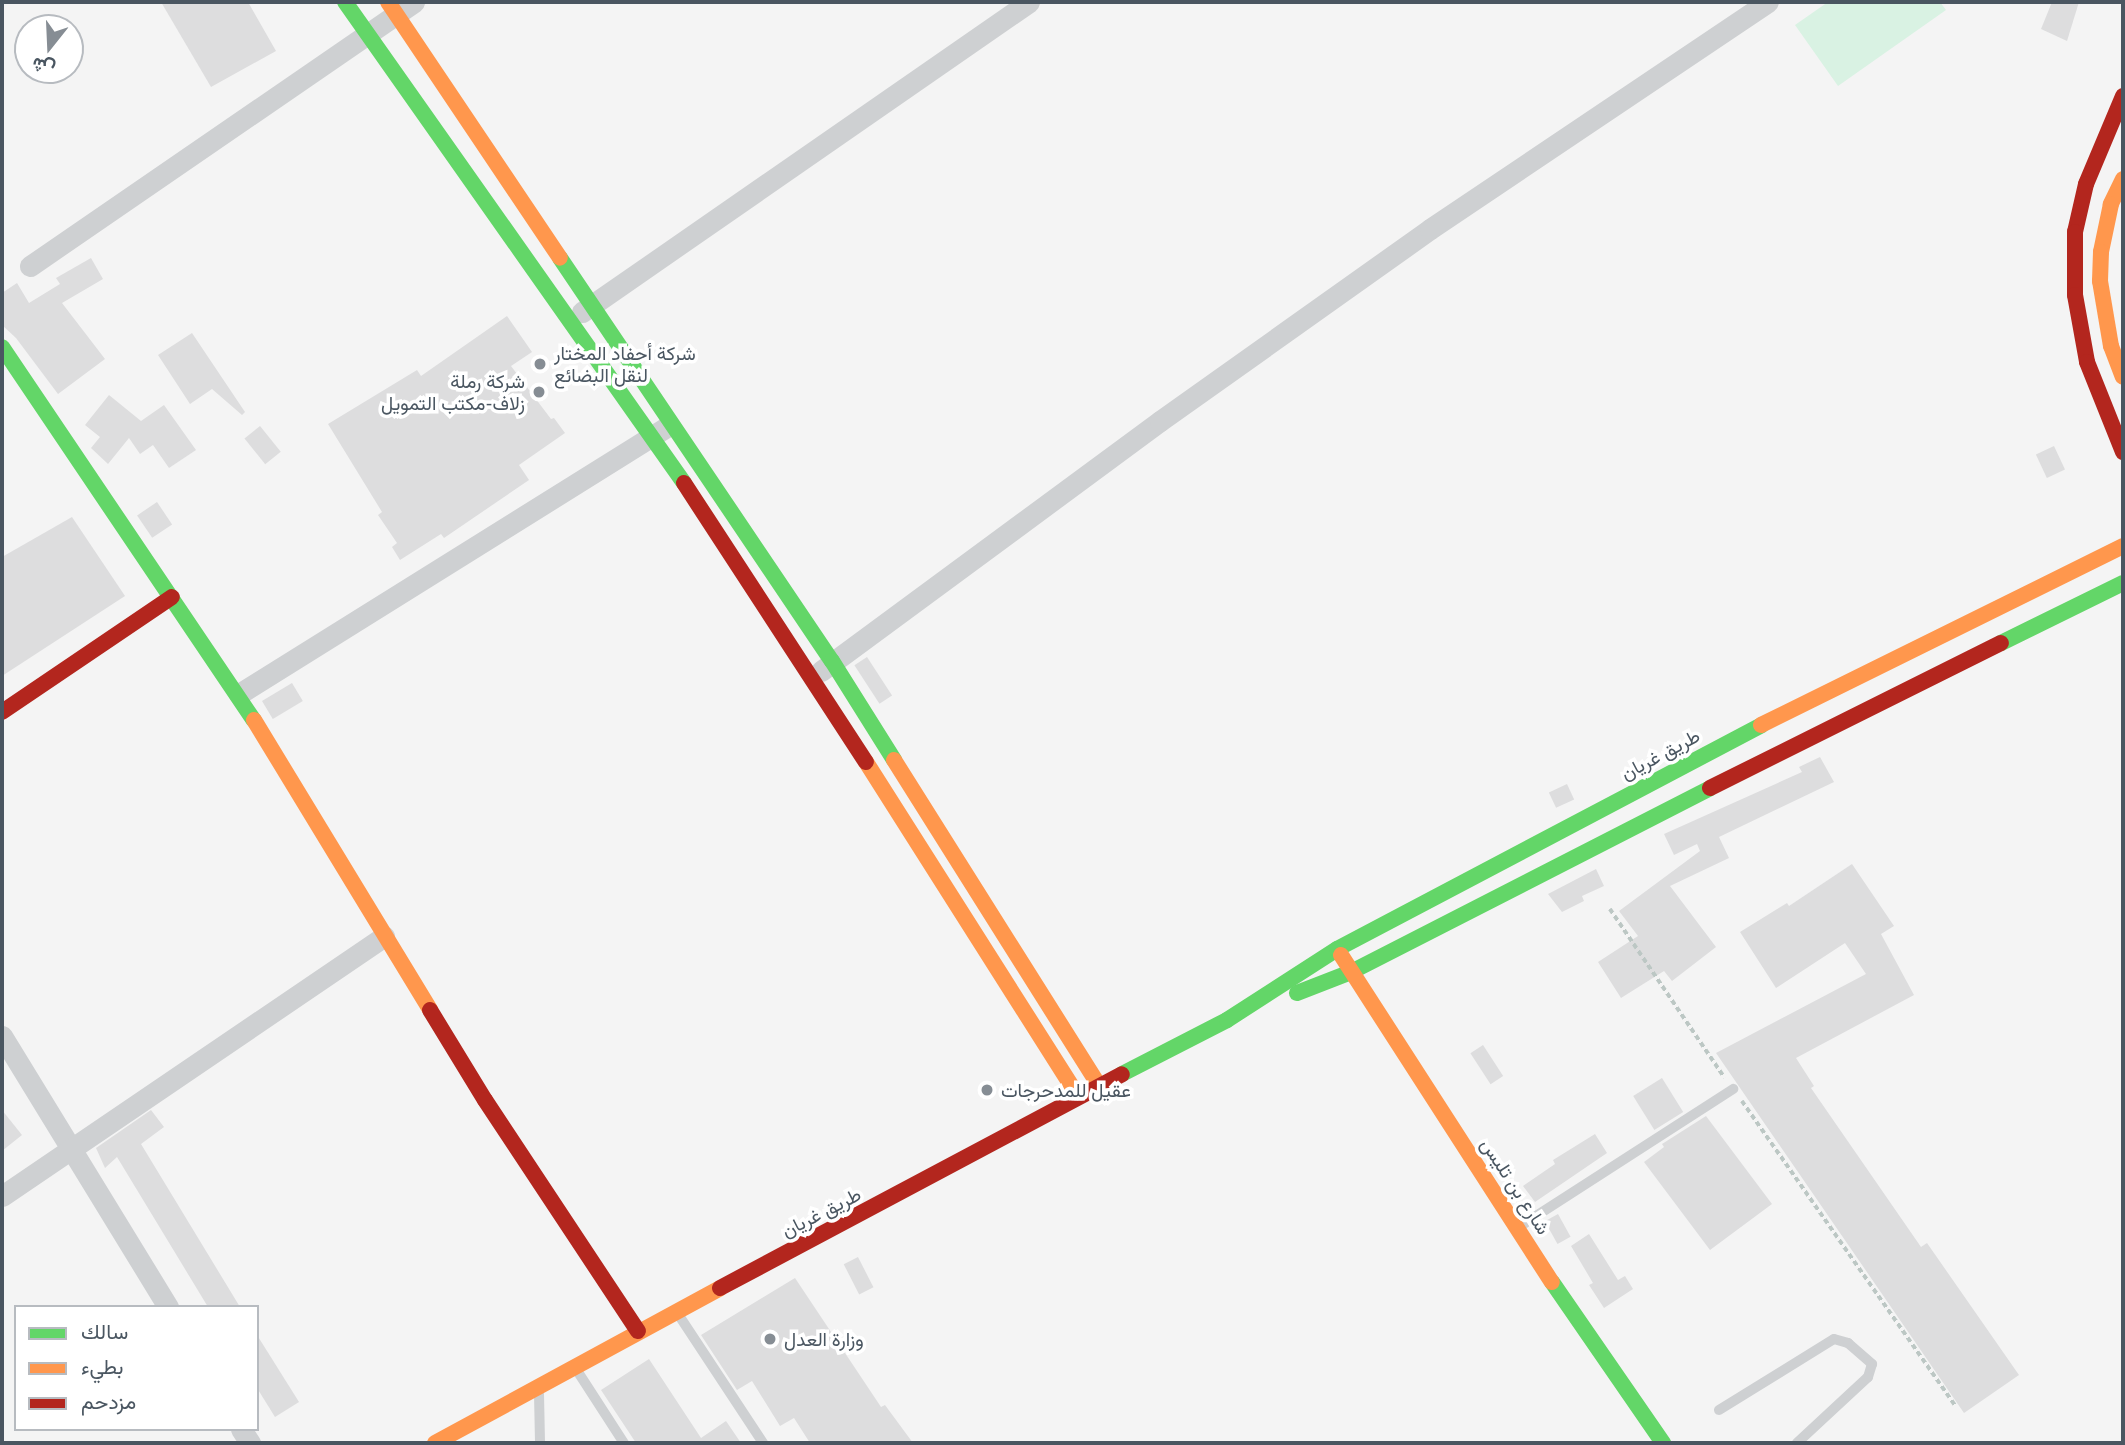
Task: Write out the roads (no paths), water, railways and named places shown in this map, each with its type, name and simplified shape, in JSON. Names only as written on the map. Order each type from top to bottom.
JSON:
[{"type":"main road","points":[[345,2],[653,435],[1078,1096]]},
{"type":"main road","points":[[399,6],[832,662],[1099,1086]]},
{"type":"main road","points":[[2123,96],[2085,184],[2075,232],[2075,295],[2087,362],[2123,452]]},
{"type":"main road","points":[[2123,179],[2111,205],[2101,252],[2100,281],[2111,346],[2123,377]]},
{"type":"main road","points":[[2,347],[239,694],[485,1100],[638,1331]]},
{"type":"main road","name":"طريق غريان","points":[[435,1443],[638,1331],[911,1189],[1078,1096],[1227,1020],[1337,949],[1727,742],[2123,546]]},
{"type":"main road","name":"طريق غريان","points":[[1227,1020],[1351,972],[1664,811],[2123,583]]},
{"type":"main road","points":[[2,712],[172,597]]},
{"type":"main road","name":"شارع بن تليس","points":[[1337,949],[1519,1227],[1547,1275],[1663,1443]]},
{"type":"street","points":[[571,320],[1029,2]]},
{"type":"street","points":[[812,679],[1419,237],[1768,2]]},
{"type":"street","points":[[30,266],[367,35],[399,6]]},
{"type":"street","points":[[239,694],[673,423]]},
{"type":"street","points":[[2,1196],[384,936]]},
{"type":"street","points":[[2,1036],[167,1305]]},
{"type":"lane","points":[[1519,1227],[1733,1089]]},
{"type":"lane","points":[[677,1311],[763,1443]]},
{"type":"lane","points":[[1719,1410],[1834,1339],[1848,1343],[1872,1364],[1868,1377],[1797,1443]]},
{"type":"lane","points":[[575,1366],[624,1443]]},
{"type":"lane","points":[[539,1385],[540,1443]]},
{"type":"place","name":"شركة أحفاد المختار لنقل البضائع","points":[[540,364]]},
{"type":"place","name":"شركة رملة زلاف-مكتب التمويل","points":[[539,392]]},
{"type":"place","name":"عقيل للمدحرجات","points":[[987,1090]]},
{"type":"place","name":"وزارة العدل","points":[[770,1339]]}]
